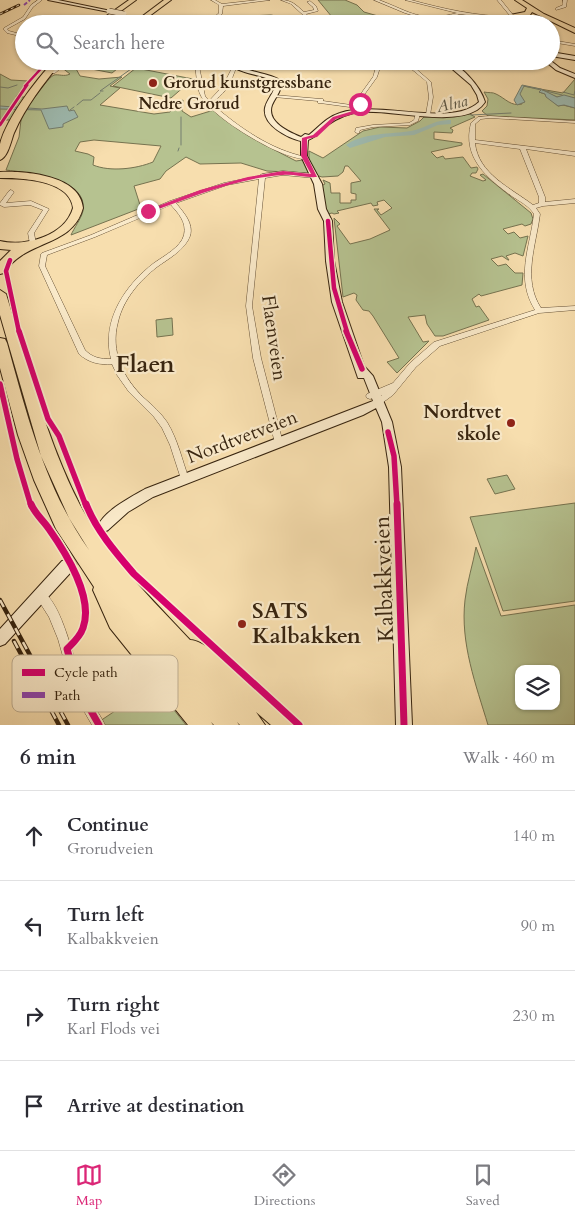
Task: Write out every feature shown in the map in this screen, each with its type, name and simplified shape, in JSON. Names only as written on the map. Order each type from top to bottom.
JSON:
[{"type":"highway","points":[[518,0],[546,15]]},
{"type":"highway","points":[[522,0],[530,7],[546,15]]},
{"type":"highway","points":[[120,15],[137,1]]},
{"type":"highway","points":[[113,15],[137,1]]},
{"type":"highway","points":[[147,15],[166,1]]},
{"type":"highway","points":[[526,15],[530,7]]},
{"type":"highway","points":[[530,7],[557,9]]},
{"type":"highway","points":[[550,15],[549,12],[557,9]]},
{"type":"highway","points":[[560,22],[575,30]]},
{"type":"highway","points":[[560,22],[575,30]]},
{"type":"highway","points":[[0,136],[46,70]]},
{"type":"highway","points":[[26,97],[50,70]]},
{"type":"highway","points":[[0,157],[12,120]]},
{"type":"highway","points":[[0,175],[30,176],[54,182],[72,193],[76,198],[77,214],[69,226],[46,240],[10,247],[0,245]]},
{"type":"highway","points":[[0,270],[10,257],[33,244]]},
{"type":"highway","points":[[0,294],[49,456],[75,512],[90,538],[115,571],[254,725]]},
{"type":"highway","points":[[0,343],[28,439],[48,496],[73,542],[97,577],[166,655]]},
{"type":"highway","points":[[97,577],[117,621],[144,655]]},
{"type":"highway","points":[[173,636],[226,672],[287,725]]},
{"type":"highway","points":[[178,669],[228,725]]},
{"type":"highway","points":[[178,696],[202,725]]},
{"type":"street","points":[[26,15],[32,6],[40,0]]},
{"type":"street","points":[[50,0],[130,15]]},
{"type":"street","points":[[73,4],[81,0]]},
{"type":"street","points":[[73,4],[85,0]]},
{"type":"street","points":[[213,0],[221,5],[268,0]]},
{"type":"street","points":[[283,0],[292,3],[303,13],[316,11],[309,2]]},
{"type":"street","points":[[376,0],[394,6],[408,15]]},
{"type":"street","points":[[407,0],[466,15]]},
{"type":"street","points":[[499,0],[511,15]]},
{"type":"street","points":[[557,9],[565,6],[564,0]]},
{"type":"street","points":[[220,15],[221,5]]},
{"type":"street","points":[[455,15],[460,14]]},
{"type":"street","points":[[15,23],[5,29],[15,34]]},
{"type":"street","points":[[560,42],[575,45]]},
{"type":"street","points":[[560,56],[575,58]]},
{"type":"street","points":[[198,70],[203,95],[229,121],[293,157],[304,158]]},
{"type":"street","points":[[210,103],[215,100],[227,83],[232,70]]},
{"type":"street","points":[[244,70],[276,80],[279,85],[268,108],[269,118],[278,127],[294,135],[315,136],[334,118],[359,109]]},
{"type":"street","points":[[359,109],[362,95],[375,78],[377,70]]},
{"type":"street","points":[[415,70],[429,82],[428,114]]},
{"type":"street","points":[[457,70],[466,77],[481,96],[481,104],[472,124],[471,141],[475,158],[490,176],[532,207],[537,214],[529,259],[528,289],[533,304],[539,311]]},
{"type":"street","points":[[560,70],[575,76]]},
{"type":"street","points":[[274,96],[298,99],[296,102],[319,104],[320,102],[359,109],[418,114],[476,114],[575,122]]},
{"type":"street","points":[[357,132],[358,129],[370,126],[410,124],[416,121],[418,114]]},
{"type":"street","name":"Kalbakkveien","points":[[305,137],[304,158],[319,186],[322,209],[328,221],[331,270],[337,302],[362,369],[363,378],[374,399],[381,424],[388,432],[394,456],[404,725]]},
{"type":"street","points":[[471,141],[575,154]]},
{"type":"street","points":[[522,147],[540,191],[542,204]]},
{"type":"street","points":[[114,360],[98,362],[84,354],[42,266],[43,255],[48,251],[92,236],[172,202],[226,184],[283,173],[312,172]]},
{"type":"street","name":"Flaenveien","points":[[262,176],[249,306],[258,358],[279,443]]},
{"type":"street","points":[[11,192],[2,204],[31,203],[46,209],[31,233],[33,244]]},
{"type":"street","points":[[532,207],[542,204],[575,201]]},
{"type":"street","points":[[172,202],[186,218],[187,234],[178,250],[144,275],[121,305],[112,334],[112,348],[114,360],[128,387],[166,426],[184,479]]},
{"type":"street","name":"Nordtvetveien","points":[[104,526],[131,503],[184,479],[279,443],[390,393],[423,354],[437,344],[539,311],[575,308]]},
{"type":"street","points":[[0,639],[67,566]]},
{"type":"street","points":[[40,595],[48,603],[69,655]]},
{"type":"street","points":[[92,712],[100,725]]},
{"type":"green space","points":[[318,0],[345,0],[357,5],[364,12],[374,15],[330,15]]},
{"type":"green space","points":[[65,70],[77,70],[80,76],[99,79],[122,77],[110,86],[120,88],[100,105],[154,114],[170,112],[177,103],[183,100],[182,111],[191,117],[214,110],[263,144],[296,161],[309,159],[309,151],[323,158],[363,131],[380,127],[407,128],[424,117],[470,114],[475,117],[450,128],[453,130],[452,133],[434,132],[434,139],[462,143],[462,145],[431,152],[437,158],[443,156],[445,159],[463,157],[471,168],[477,167],[478,169],[476,173],[472,173],[470,176],[483,181],[486,180],[480,175],[483,174],[531,213],[533,219],[531,224],[525,226],[522,224],[503,229],[508,234],[514,232],[520,238],[528,236],[523,256],[515,253],[506,256],[509,260],[502,256],[491,259],[498,266],[506,264],[515,273],[523,273],[522,285],[481,296],[479,294],[472,299],[476,307],[479,306],[489,320],[443,336],[435,336],[427,324],[425,315],[408,317],[423,342],[429,341],[397,373],[387,362],[399,358],[373,316],[369,311],[363,310],[356,300],[357,295],[354,293],[343,297],[334,218],[340,224],[337,226],[350,244],[370,239],[390,230],[374,209],[379,209],[377,210],[381,215],[392,208],[384,200],[377,202],[378,205],[373,206],[371,203],[337,211],[339,213],[328,214],[321,186],[325,184],[323,180],[330,183],[331,193],[340,193],[340,203],[351,203],[351,200],[356,200],[356,194],[351,193],[351,183],[361,181],[348,166],[345,166],[343,172],[338,176],[322,177],[309,173],[267,171],[241,163],[200,164],[186,157],[166,171],[160,179],[134,186],[141,208],[71,235],[83,211],[82,200],[76,191],[67,184],[55,179],[6,170],[19,137],[21,120],[0,120],[0,74],[11,80],[28,81],[16,97],[35,97],[52,76],[70,74]],"holes":[[[94,140],[161,146],[153,162],[123,169],[107,168],[93,165],[94,157],[75,151],[80,142]]]},
{"type":"green space","points":[[97,70],[116,70],[112,73]]},
{"type":"green space","name":"Grorud kunstgressbane","points":[[133,70],[146,70],[193,79],[171,98],[113,86]]},
{"type":"green space","points":[[575,79],[575,98],[557,97],[542,91],[539,92],[545,94],[558,106],[563,105],[575,108],[575,120],[488,116],[482,111],[487,106],[488,99],[484,92],[495,93],[518,105],[522,104],[519,94],[523,86],[563,93]]},
{"type":"green space","points":[[172,318],[173,335],[157,337],[156,320]]},
{"type":"green space","points":[[507,475],[515,489],[495,494],[487,479]]},
{"type":"green space","points":[[575,503],[575,601],[503,611],[470,517]]},
{"type":"green space","points":[[476,547],[501,616],[575,605],[575,725],[488,725],[467,648],[464,616],[467,587]]},
{"type":"green space","points":[[114,712],[176,712],[186,725],[94,725]]},
{"type":"water","points":[[522,85],[541,89],[557,97],[564,95],[575,98],[575,108],[564,105],[558,106],[546,97],[545,94],[539,92],[541,90],[524,86],[520,94],[525,102],[517,105],[514,100]]},
{"type":"water","points":[[0,106],[42,109],[67,106],[69,111],[74,110],[78,117],[63,124],[63,127],[49,129],[41,110],[0,109]]},
{"type":"waterway","points":[[103,91],[100,91],[130,70]]},
{"type":"waterway","points":[[0,87],[8,88],[17,85]]},
{"type":"waterway","points":[[542,90],[562,95]]},
{"type":"waterway","points":[[563,92],[574,95],[575,91]]},
{"type":"waterway","points":[[77,105],[83,100],[91,100],[100,93]]},
{"type":"waterway","points":[[70,110],[74,107]]},
{"type":"waterway","name":"Alna","points":[[471,115],[511,113]]},
{"type":"waterway","points":[[181,117],[181,145]]},
{"type":"waterway","name":"Alna","points":[[350,145],[384,135],[414,133],[436,123],[448,122]]},
{"type":"tunnel","points":[[67,566],[104,526]]},
{"type":"railway","points":[[0,14],[19,5]]},
{"type":"railway","points":[[0,600],[30,655]]},
{"type":"railway","points":[[14,641],[22,655]]},
{"type":"railway","points":[[52,712],[59,725]]},
{"type":"railway","points":[[61,712],[68,725]]},
{"type":"marked path","points":[[24,5],[30,0]]},
{"type":"cycle path","points":[[0,125],[22,90],[40,70]]},
{"type":"cycle path","points":[[328,221],[334,288],[340,312],[362,369]]},
{"type":"cycle path","points":[[10,260],[6,271],[15,318],[48,419],[59,436],[91,518],[119,557],[134,574],[299,725]]},
{"type":"cycle path","points":[[0,384],[17,459],[30,503],[56,540],[75,574],[84,596],[86,618],[83,629],[77,639],[67,649],[69,655]]},
{"type":"cycle path","points":[[388,432],[394,456],[396,479],[404,725]]},
{"type":"cycle path","points":[[92,712],[99,725]]},
{"type":"place","name":"Grorud kunstgressbane","points":[[153,83]]},
{"type":"place","name":"Nordtvet skole","points":[[511,423]]},
{"type":"place","name":"SATS Kalbakken","points":[[242,624]]},
{"type":"district","name":"Nedre Grorud","points":[[189,104]]},
{"type":"district","name":"Flaen","points":[[145,364]]},
{"type":"route","points":[[148,211],[202,191],[248,179],[283,173],[315,176],[304,156],[304,138],[315,136],[324,125],[334,118],[346,113],[359,111],[360,104]]}]
